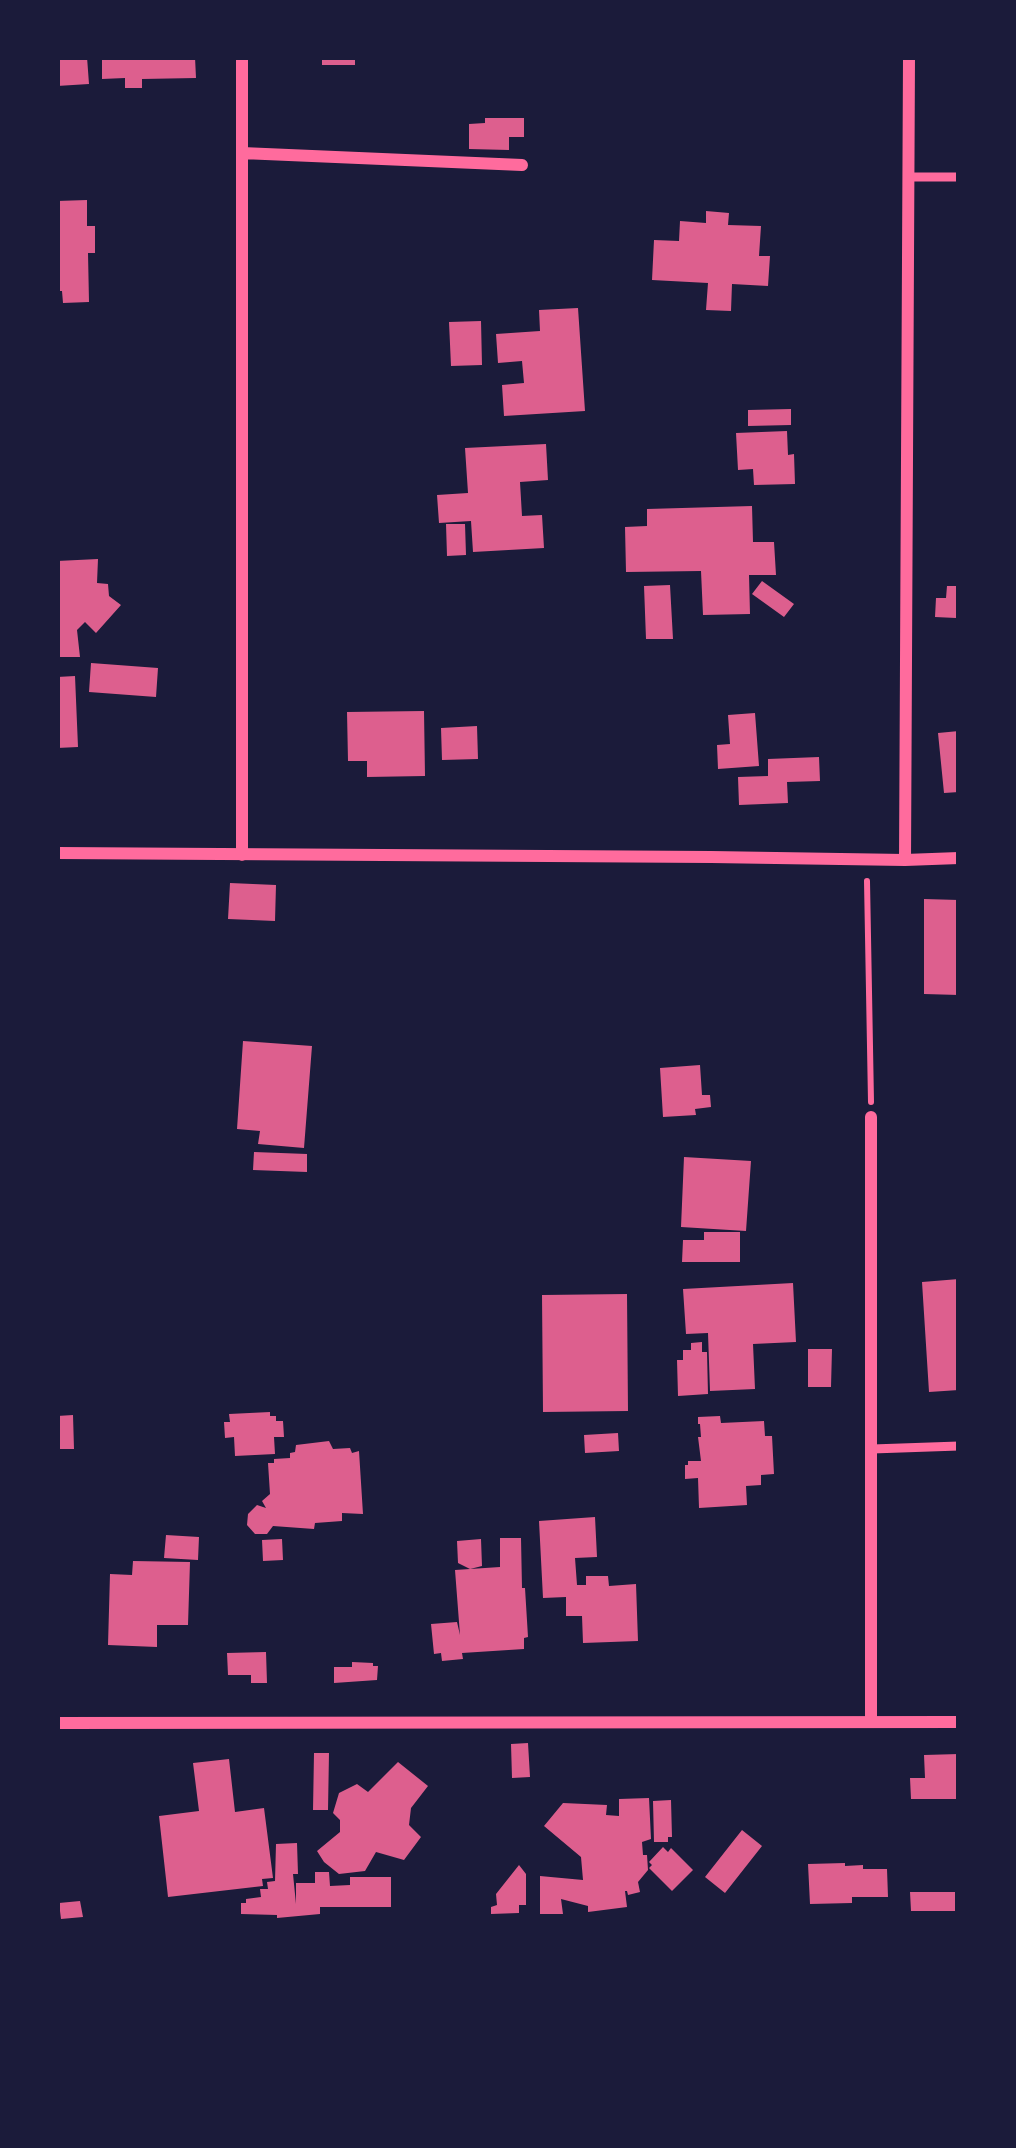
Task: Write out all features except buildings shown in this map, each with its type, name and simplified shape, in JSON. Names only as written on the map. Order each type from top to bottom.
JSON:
[{"type":"street","points":[[242,57],[242,855]]},
{"type":"street","points":[[905,860],[909,57]]},
{"type":"street","points":[[242,153],[522,165]]},
{"type":"street","points":[[57,854],[959,858]]},
{"type":"street","points":[[871,1117],[872,1721]]},
{"type":"street","points":[[57,1723],[959,1722]]},
{"type":"lane","points":[[909,177],[959,177]]},
{"type":"lane","points":[[872,1449],[959,1446]]},
{"type":"path","points":[[867,860],[871,1117]]}]
